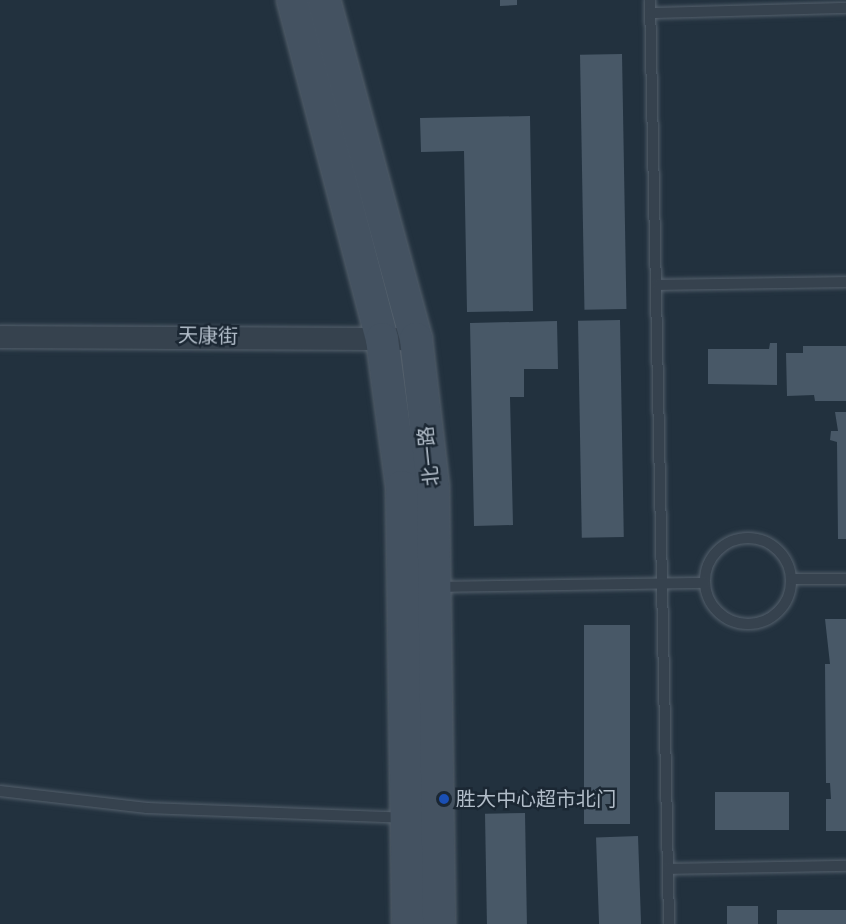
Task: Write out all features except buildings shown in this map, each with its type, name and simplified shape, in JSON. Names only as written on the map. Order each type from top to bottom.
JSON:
[{"type":"main road","name":"北一路","points":[[293,0],[382,339],[402,487],[421,818],[439,924]]},
{"type":"main road","name":"北一路","points":[[324,0],[416,339],[433,487],[421,818],[408,924]]},
{"type":"street","name":"天康街","points":[[0,337],[416,339]]},
{"type":"lane","points":[[650,0],[658,285],[661,583],[669,924]]},
{"type":"lane","points":[[650,13],[846,8]]},
{"type":"lane","points":[[658,285],[846,282]]},
{"type":"lane","points":[[743,537],[770,543],[789,565],[792,579],[783,607],[766,620],[745,625],[719,613],[710,602],[705,583],[709,561],[718,549],[743,537]]},
{"type":"lane","points":[[792,579],[846,579]]},
{"type":"lane","points":[[431,587],[705,583]]},
{"type":"lane","points":[[0,791],[147,808],[421,818]]},
{"type":"lane","points":[[668,869],[846,866]]},
{"type":"place","name":"胜大中心超市北门","points":[[444,799]]}]
